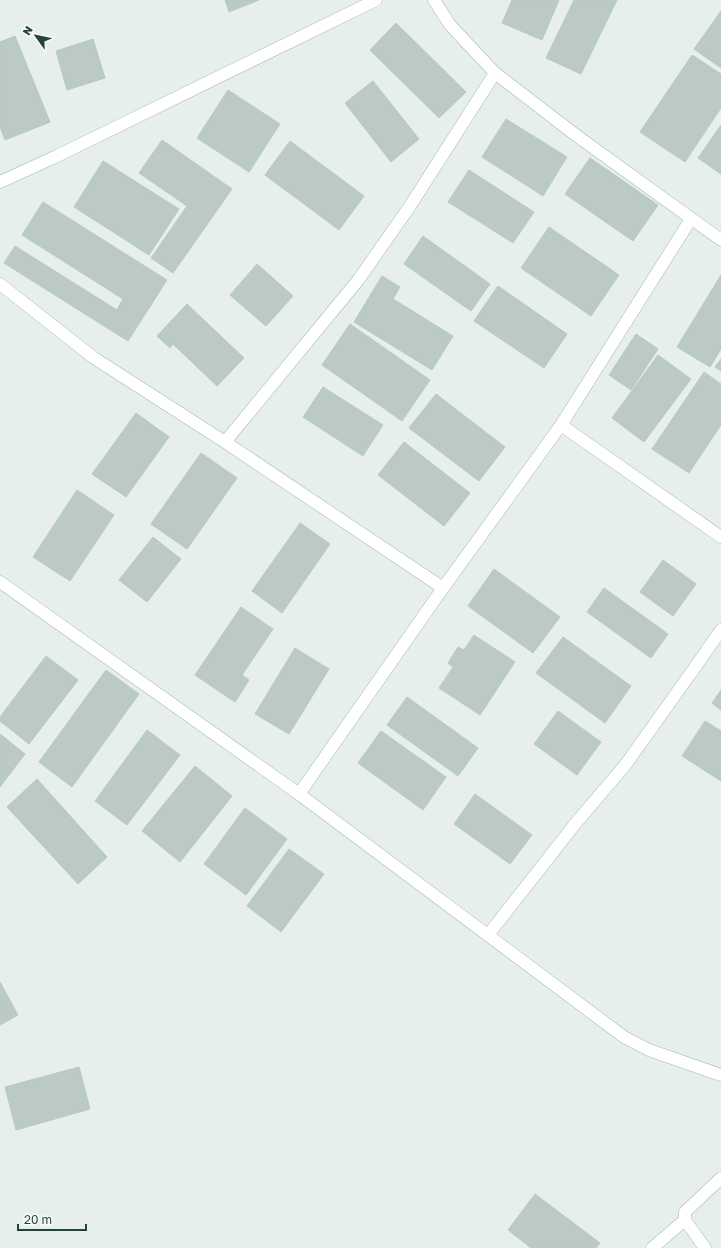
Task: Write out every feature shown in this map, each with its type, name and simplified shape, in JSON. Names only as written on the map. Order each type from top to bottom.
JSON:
[{"type":"street","points":[[0,182],[64,153],[376,0]]},
{"type":"street","points":[[434,0],[450,25],[495,73],[576,136],[721,240]]},
{"type":"street","points":[[225,442],[359,279],[410,206],[495,73]]},
{"type":"street","points":[[299,794],[443,588],[561,425],[691,219]]},
{"type":"street","points":[[0,284],[94,358],[225,442],[443,588]]},
{"type":"street","points":[[561,425],[721,537]]},
{"type":"street","points":[[0,582],[299,794],[624,1037],[649,1050],[721,1075]]},
{"type":"street","points":[[488,935],[575,824],[626,764],[721,630]]},
{"type":"street","points":[[705,1248],[685,1220],[685,1212],[721,1178]]},
{"type":"street","points":[[652,1248],[685,1220]]},
{"type":"building","points":[[225,0],[259,0],[229,12]]},
{"type":"building","points":[[512,0],[559,0],[542,40],[502,23]]},
{"type":"building","points":[[574,0],[617,0],[581,74],[546,58]]},
{"type":"building","points":[[721,11],[721,68],[694,49]]},
{"type":"building","points":[[396,23],[466,92],[439,118],[370,50]]},
{"type":"building","points":[[15,36],[50,122],[5,140],[0,127],[0,42]]},
{"type":"building","points":[[93,39],[105,78],[67,90],[56,51]]},
{"type":"building","points":[[692,55],[721,74],[721,108],[685,162],[640,132]]},
{"type":"building","points":[[373,81],[419,139],[391,162],[345,103]]},
{"type":"building","points":[[228,90],[280,124],[249,172],[197,138]]},
{"type":"building","points":[[506,119],[567,157],[543,196],[482,157]]},
{"type":"building","points":[[721,125],[721,174],[698,158]]},
{"type":"building","points":[[162,140],[232,189],[173,273],[151,258],[187,206],[139,173]]},
{"type":"building","points":[[290,141],[364,196],[339,230],[265,175]]},
{"type":"building","points":[[590,158],[658,205],[633,241],[565,194]]},
{"type":"building","points":[[103,161],[179,209],[149,255],[74,207]]},
{"type":"building","points":[[469,170],[534,212],[513,243],[448,202]]},
{"type":"building","points":[[43,202],[167,280],[128,341],[4,263],[15,246],[117,310],[123,299],[22,235]]},
{"type":"building","points":[[549,227],[619,275],[591,316],[521,268]]},
{"type":"building","points":[[423,236],[490,284],[471,311],[404,264]]},
{"type":"building","points":[[257,264],[293,296],[266,326],[230,295]]},
{"type":"building","points":[[721,275],[721,349],[710,367],[677,347]]},
{"type":"building","points":[[382,276],[400,287],[393,299],[453,336],[432,370],[354,322]]},
{"type":"building","points":[[498,286],[567,334],[544,368],[474,321]]},
{"type":"building","points":[[187,304],[244,358],[217,386],[173,344],[170,348],[157,336]]},
{"type":"building","points":[[350,324],[430,380],[402,421],[322,365]]},
{"type":"building","points":[[636,334],[658,349],[631,390],[609,375]]},
{"type":"building","points":[[658,355],[691,379],[644,442],[612,418]]},
{"type":"building","points":[[721,359],[721,371],[715,367]]},
{"type":"building","points":[[704,372],[721,384],[721,425],[689,473],[652,449]]},
{"type":"building","points":[[323,387],[383,425],[363,456],[303,417]]},
{"type":"building","points":[[436,394],[505,447],[479,481],[409,428]]},
{"type":"building","points":[[136,413],[169,437],[126,497],[92,474]]},
{"type":"building","points":[[404,442],[470,493],[444,526],[378,475]]},
{"type":"building","points":[[201,453],[237,478],[187,549],[151,524]]},
{"type":"building","points":[[77,490],[114,515],[70,581],[33,557]]},
{"type":"building","points":[[300,523],[330,544],[282,613],[252,591]]},
{"type":"building","points":[[153,537],[181,559],[147,602],[119,580]]},
{"type":"building","points":[[663,560],[696,584],[673,616],[640,592]]},
{"type":"building","points":[[494,569],[560,617],[533,653],[468,606]]},
{"type":"building","points":[[604,588],[668,634],[651,658],[587,612]]},
{"type":"building","points":[[241,607],[273,629],[242,675],[249,680],[235,702],[195,675]]},
{"type":"building","points":[[474,635],[515,662],[480,715],[439,688],[453,667],[448,663],[458,647],[464,650]]},
{"type":"building","points":[[563,637],[631,686],[605,723],[536,673]]},
{"type":"building","points":[[295,648],[329,669],[289,734],[255,714]]},
{"type":"building","points":[[46,656],[78,680],[29,744],[0,721],[0,717]]},
{"type":"building","points":[[106,670],[139,694],[72,787],[39,762]]},
{"type":"building","points":[[721,690],[721,710],[712,703]]},
{"type":"building","points":[[407,697],[478,748],[458,776],[387,725]]},
{"type":"building","points":[[558,711],[601,742],[577,775],[534,744]]},
{"type":"building","points":[[705,721],[721,731],[721,781],[682,756]]},
{"type":"building","points":[[147,730],[180,755],[127,825],[95,801]]},
{"type":"building","points":[[381,731],[446,777],[423,810],[358,763]]},
{"type":"building","points":[[0,734],[25,754],[0,787]]},
{"type":"building","points":[[195,766],[232,796],[180,862],[142,831]]},
{"type":"building","points":[[37,779],[107,857],[78,884],[7,807]]},
{"type":"building","points":[[475,794],[532,835],[510,864],[454,824]]},
{"type":"building","points":[[245,808],[287,839],[246,895],[204,864]]},
{"type":"building","points":[[289,849],[324,874],[281,932],[247,906]]},
{"type":"building","points":[[0,982],[18,1015],[0,1025]]},
{"type":"building","points":[[79,1067],[90,1109],[16,1130],[5,1087]]},
{"type":"building","points":[[535,1194],[600,1243],[596,1248],[531,1248],[508,1230]]}]
